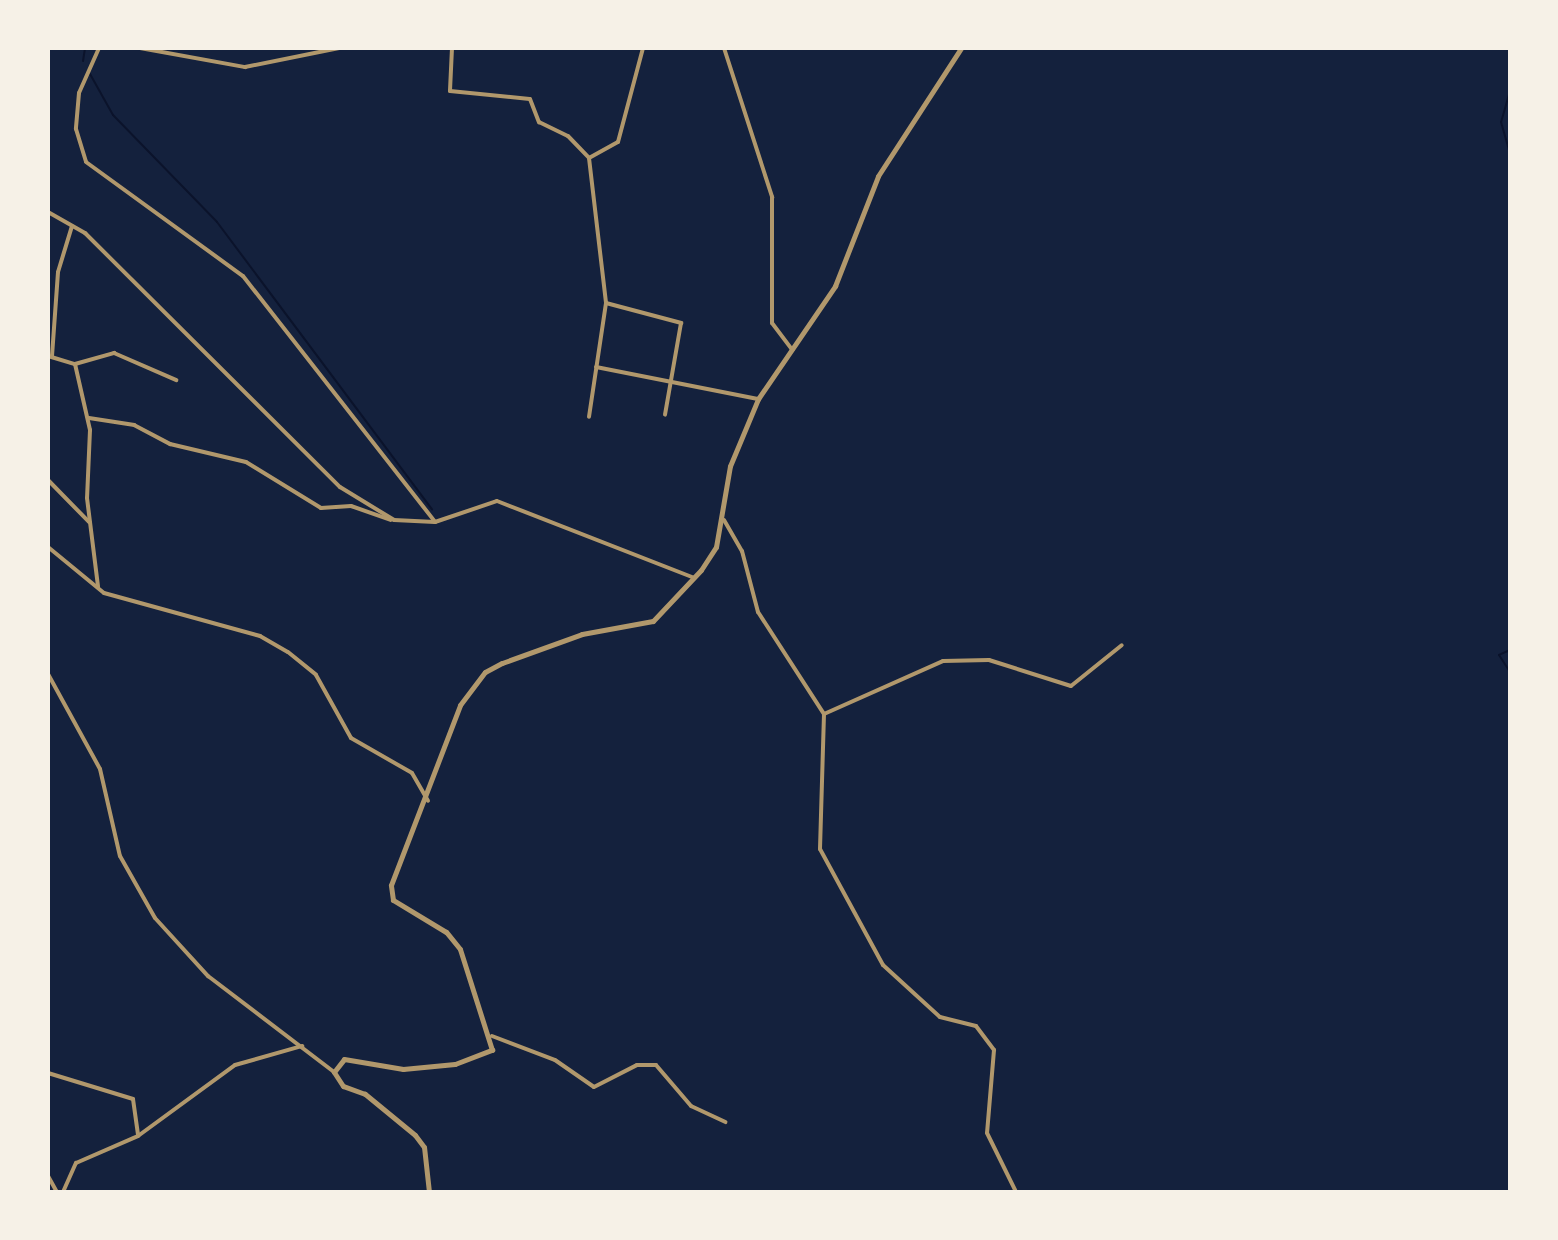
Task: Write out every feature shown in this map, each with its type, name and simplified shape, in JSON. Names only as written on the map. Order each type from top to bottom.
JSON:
[{"type":"street","points":[[99,48],[79,93],[76,129],[86,162],[243,276],[435,522]]},
{"type":"street","points":[[140,48],[245,67],[339,48]]},
{"type":"street","points":[[452,48],[450,91],[530,99],[539,122],[568,136],[589,158],[606,303],[589,417]]},
{"type":"street","points":[[589,158],[618,142],[643,48]]},
{"type":"street","points":[[724,48],[772,197],[772,323],[792,350]]},
{"type":"street","points":[[334,1072],[344,1059],[403,1069],[455,1064],[482,1057],[492,1050],[492,1036],[466,984],[460,949],[446,932],[393,900],[391,885],[428,801],[460,705],[485,672],[582,634],[653,621],[694,578],[716,547],[724,520],[730,466],[758,399],[835,286],[878,176],[961,48]]},
{"type":"street","points":[[1510,113],[1510,120]]},
{"type":"street","points":[[48,212],[72,226],[340,487],[394,520]]},
{"type":"street","points":[[72,226],[58,272],[50,356],[75,364],[114,353],[176,380]]},
{"type":"street","points":[[606,303],[681,323],[675,384],[665,415]]},
{"type":"street","points":[[75,364],[89,418],[90,523],[98,587]]},
{"type":"street","points":[[596,367],[758,399]]},
{"type":"street","points":[[89,418],[134,425],[170,444],[246,462],[321,508],[351,506],[394,520],[435,522],[497,501],[694,578]]},
{"type":"street","points":[[48,480],[90,523]]},
{"type":"street","points":[[724,520],[742,551],[758,612],[824,714],[820,849],[883,965],[940,1017],[976,1026],[994,1050],[987,1133],[1016,1192]]},
{"type":"street","points":[[48,547],[98,587],[288,652],[316,675],[351,738],[412,773],[428,801]]},
{"type":"street","points":[[824,714],[943,661],[989,660],[1071,686],[1122,645]]},
{"type":"street","points":[[48,674],[100,769],[120,856],[155,918],[208,976],[334,1072],[343,1086],[365,1094],[415,1135],[424,1147],[429,1192]]},
{"type":"street","points":[[492,1036],[555,1060],[594,1087],[637,1065],[656,1065],[691,1106],[726,1122]]},
{"type":"street","points":[[63,1192],[76,1163],[138,1136],[235,1065],[302,1046]]},
{"type":"street","points":[[48,1073],[133,1099],[138,1136]]},
{"type":"street","points":[[48,1176],[57,1192]]},
{"type":"waterway","points":[[83,61],[85,48]]},
{"type":"waterway","points":[[90,74],[113,115],[217,222],[432,509]]},
{"type":"waterway","points":[[1510,91],[1501,122],[1510,153]]},
{"type":"waterway","points":[[1510,650],[1499,655],[1510,672]]}]
